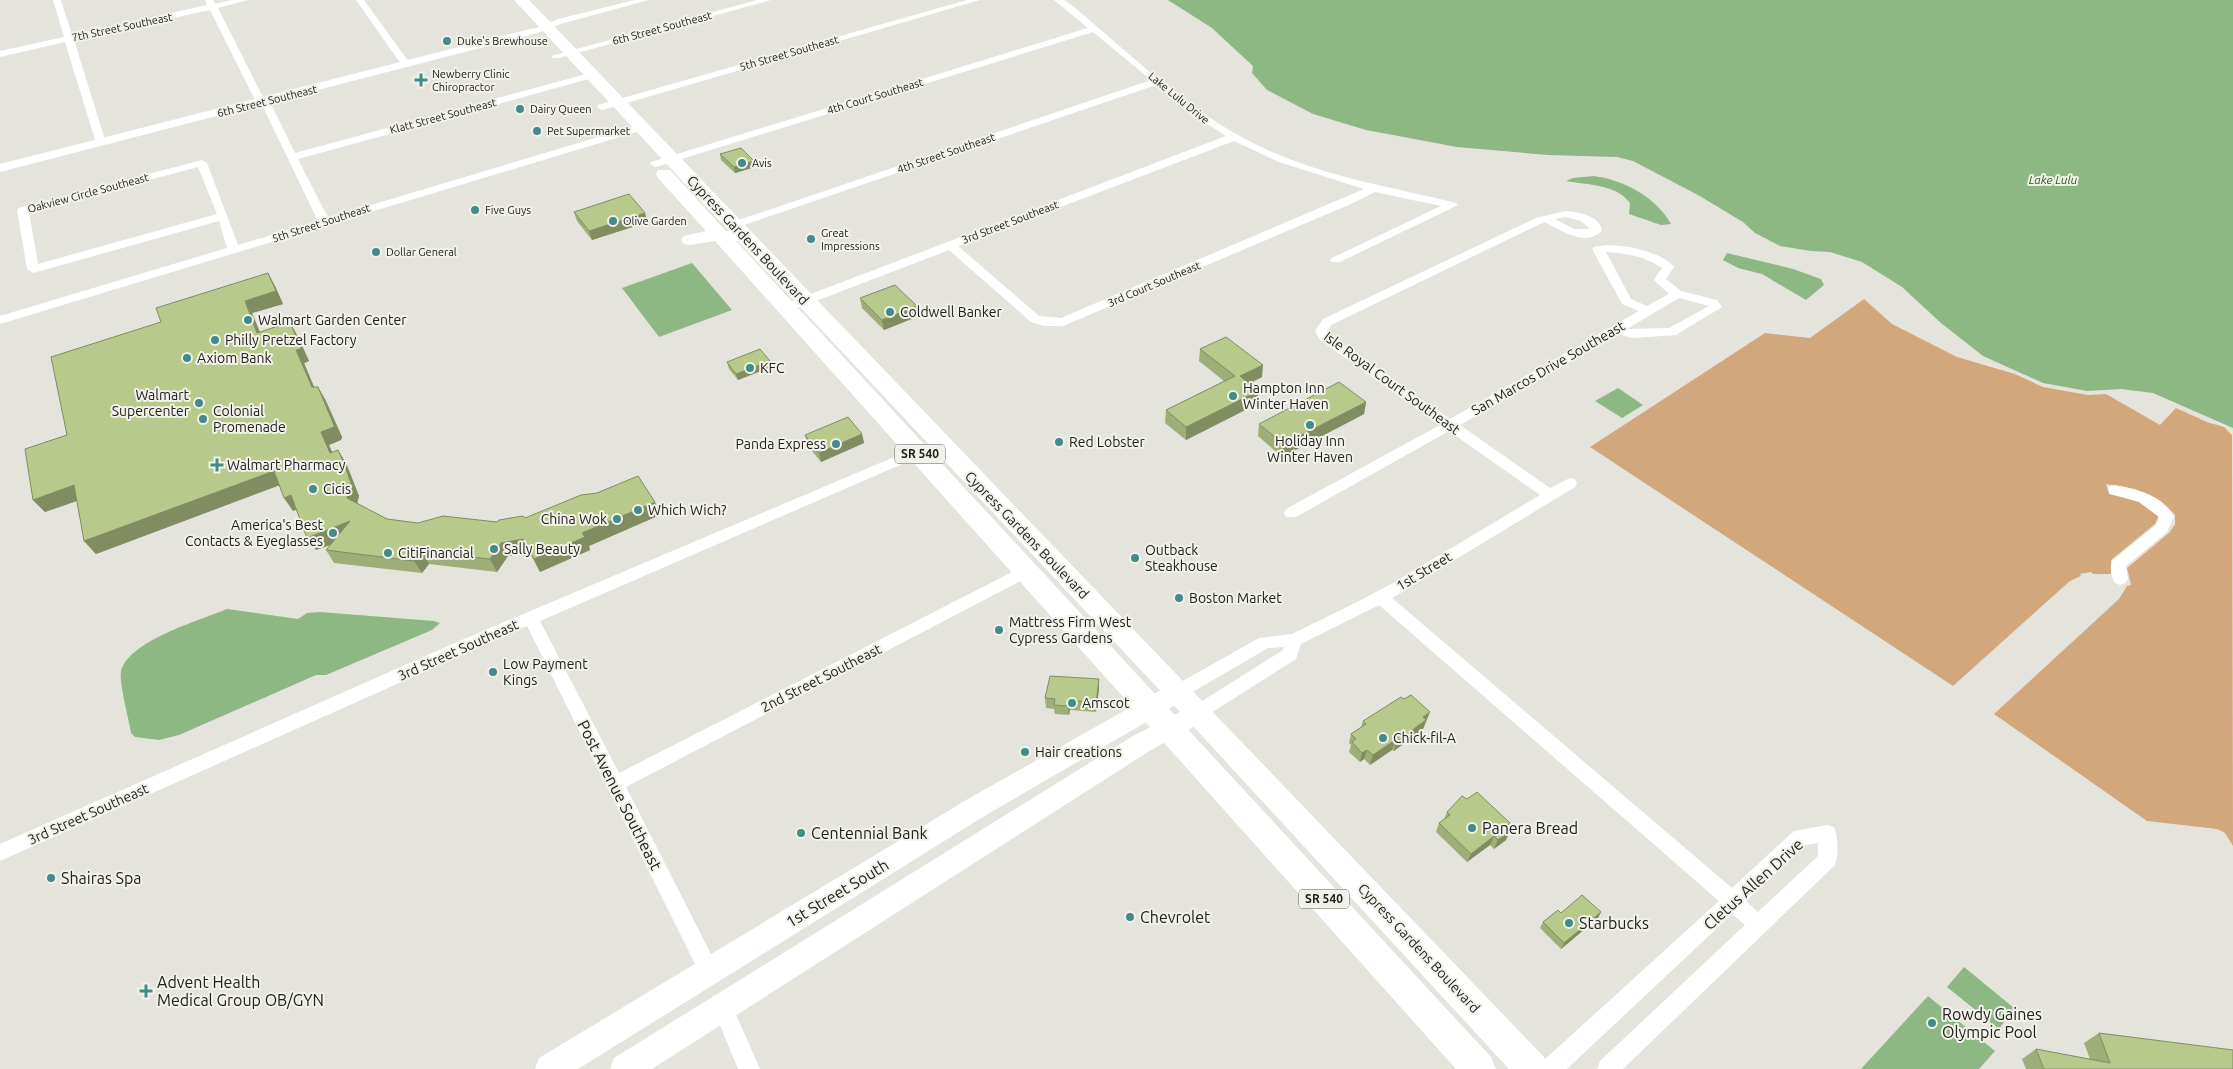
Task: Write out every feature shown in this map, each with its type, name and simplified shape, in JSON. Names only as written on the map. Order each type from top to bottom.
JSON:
[{"type":"main road","name":"Cypress Gardens Boulevard","points":[[515,2],[610,104],[642,126],[672,159],[732,237],[767,260],[796,304],[918,452],[1479,1069]]},
{"type":"main road","name":"Cypress Gardens Boulevard","points":[[610,104],[625,132],[690,203],[727,230],[796,304],[996,502],[1178,692],[1532,1069]]},
{"type":"main road","points":[[690,240],[727,230]]},
{"type":"main road","points":[[918,452],[937,461],[991,502],[996,502]]},
{"type":"main road","points":[[971,510],[986,515],[1028,555],[1045,554]]},
{"type":"main road","name":"1st Street South","points":[[625,1069],[1142,743],[1178,692]]},
{"type":"main road","name":"1st Street South","points":[[550,1069],[977,807],[1116,726],[1197,713]]},
{"type":"street","points":[[57,0],[101,143]]},
{"type":"street","name":"7th Street Southeast","points":[[0,54],[211,3],[244,0]]},
{"type":"street","points":[[360,0],[406,65]]},
{"type":"street","points":[[540,29],[561,21],[645,0]]},
{"type":"street","name":"6th Street Southeast","points":[[564,54],[767,0]]},
{"type":"street","name":"5th Street Southeast","points":[[610,104],[976,0]]},
{"type":"street","name":"Lake Lulu Drive","points":[[1058,0],[1206,121],[1234,137],[1302,167],[1373,189]]},
{"type":"street","points":[[211,3],[324,221]]},
{"type":"street","name":"6th Street Southeast","points":[[0,168],[263,102],[540,29]]},
{"type":"street","name":"4th Court Southeast","points":[[655,164],[1095,29]]},
{"type":"street","name":"Klatt Street Southeast","points":[[292,157],[585,77]]},
{"type":"street","name":"4th Street Southeast","points":[[727,230],[1158,81]]},
{"type":"street","name":"5th Street Southeast","points":[[0,320],[234,251],[324,221],[642,126]]},
{"type":"street","name":"3rd Street Southeast","points":[[796,304],[1234,137]]},
{"type":"street","name":"Oakview Circle Southeast","points":[[223,216],[33,269],[23,210],[202,162],[223,216],[234,251]]},
{"type":"street","points":[[1336,260],[1452,206],[1373,189]]},
{"type":"street","name":"3rd Court Southeast","points":[[950,245],[1036,319],[1044,322],[1064,322],[1347,202],[1373,189]]},
{"type":"street","name":"Isle Royal Court Southeast","points":[[1547,218],[1326,322],[1321,332],[1324,337],[1449,425],[1553,493]]},
{"type":"street","name":"San Marcos Drive Southeast","points":[[1291,513],[1449,425],[1615,330],[1648,311],[1677,294],[1660,280],[1668,267],[1662,262],[1630,251],[1609,248],[1598,249],[1626,301],[1648,311]]},
{"type":"street","points":[[1615,330],[1633,334],[1672,332],[1716,307],[1713,303],[1677,294]]},
{"type":"street","name":"3rd Street Southeast","points":[[0,853],[531,618],[918,452]]},
{"type":"street","points":[[1553,493],[1570,483]]},
{"type":"street","points":[[2116,490],[2145,499],[2163,510],[2167,516],[2162,528],[2118,564],[2120,579]]},
{"type":"street","name":"1st Street","points":[[1178,692],[1265,642],[1294,640],[1380,597],[1553,493]]},
{"type":"street","name":"2nd Street Southeast","points":[[615,784],[1027,571]]},
{"type":"street","points":[[1380,597],[1733,901],[1758,925]]},
{"type":"street","name":"Post Avenue Southeast","points":[[531,618],[709,971]]},
{"type":"street","points":[[1197,713],[1290,654],[1294,640]]},
{"type":"street","name":"Cletus Allen Drive","points":[[1551,1069],[1801,837],[1827,833],[1828,859],[1608,1069]]},
{"type":"street","points":[[723,1008],[749,1069]]},
{"type":"shaded area","points":[[1864,299],[1892,324],[1957,357],[2015,374],[2043,387],[2088,395],[2106,394],[2160,425],[2176,408],[2207,422],[2224,427],[2232,435],[2233,846],[2225,833],[2217,829],[2147,821],[1994,714],[2119,599],[2127,586],[2131,585],[2127,568],[2170,532],[2175,524],[2175,515],[2152,497],[2135,490],[2106,484],[2109,494],[2136,500],[2153,510],[2159,515],[2155,524],[2111,560],[2111,574],[2093,574],[2091,572],[2080,574],[2081,576],[2070,581],[1953,686],[1590,447],[1765,333],[1810,338]]},
{"type":"water","name":"Lake Lulu","points":[[1168,0],[2233,0],[2233,428],[2153,393],[2121,389],[2087,391],[2043,383],[1983,356],[1941,323],[1902,287],[1862,262],[1830,252],[1780,246],[1755,233],[1743,222],[1698,195],[1633,161],[1617,157],[1548,155],[1457,147],[1366,130],[1313,114],[1267,90],[1252,73],[1253,66],[1212,28]]},
{"type":"water","points":[[1594,176],[1617,181],[1638,191],[1665,214],[1671,224],[1661,225],[1629,214],[1630,203],[1617,192],[1601,186],[1566,181],[1573,178]]},
{"type":"water","points":[[1727,253],[1793,269],[1821,279],[1824,285],[1806,300],[1762,274],[1738,268],[1723,260]]},
{"type":"water","points":[[692,263],[732,310],[659,337],[622,288]]},
{"type":"water","points":[[1618,388],[1643,405],[1622,418],[1595,401]]},
{"type":"water","points":[[227,609],[298,619],[307,613],[320,612],[440,623],[432,630],[326,675],[316,675],[179,735],[159,740],[135,737],[131,733],[121,685],[121,672],[126,661],[150,641]]},
{"type":"water","points":[[1964,967],[2014,1008],[1999,1029],[1947,987]]},
{"type":"water","name":"Rowdy Gaines Olympic Pool","points":[[1928,996],[1995,1051],[1979,1069],[1861,1069]]},
{"type":"building","points":[[741,148],[754,161],[734,167],[720,154]]},
{"type":"building","points":[[629,194],[645,213],[589,231],[574,212]]},
{"type":"building","name":"Colonial Promenade","points":[[268,273],[276,291],[245,301],[257,333],[290,322],[301,349],[296,350],[312,387],[318,387],[334,425],[334,427],[321,432],[330,453],[338,450],[343,461],[351,483],[347,498],[387,519],[418,523],[443,516],[497,522],[523,516],[525,518],[581,495],[597,493],[638,476],[655,502],[582,533],[585,537],[534,559],[523,539],[501,543],[490,559],[421,551],[414,561],[326,550],[350,521],[307,538],[291,495],[284,498],[274,471],[84,541],[74,485],[33,500],[25,449],[67,435],[51,357],[161,322],[156,308]]},
{"type":"building","points":[[895,285],[917,306],[882,320],[860,298]]},
{"type":"building","points":[[1226,337],[1263,365],[1240,376],[1258,391],[1186,427],[1166,410],[1235,376],[1200,349]]},
{"type":"building","points":[[760,349],[770,361],[736,374],[727,362]]},
{"type":"building","points":[[1339,382],[1366,402],[1284,444],[1259,424]]},
{"type":"building","points":[[848,417],[862,434],[819,453],[805,435]]},
{"type":"building","name":"Amscot","points":[[1050,676],[1099,679],[1096,703],[1069,700],[1068,706],[1054,705],[1055,699],[1045,698]]},
{"type":"building","name":"Chick-fil-A","points":[[1411,695],[1430,712],[1423,717],[1426,720],[1396,742],[1395,740],[1373,755],[1367,750],[1362,753],[1352,742],[1356,739],[1351,734],[1366,724],[1363,721],[1401,697],[1404,699]]},
{"type":"building","name":"Panera Bread","points":[[1477,792],[1510,823],[1506,827],[1510,831],[1498,840],[1494,836],[1471,854],[1439,823],[1450,815],[1447,812],[1462,796],[1467,799]]},
{"type":"building","name":"Starbucks","points":[[1582,895],[1601,912],[1564,943],[1543,922],[1558,910],[1561,913]]},
{"type":"building","points":[[2099,1033],[2233,1050],[2233,1069],[2044,1069],[2036,1049],[2110,1063]]},
{"type":"place","name":"Duke's Brewhouse","points":[[447,41]]},
{"type":"place","name":"Newberry Clinic Chiropractor","points":[[421,80]]},
{"type":"place","name":"Dairy Queen","points":[[520,109]]},
{"type":"place","name":"Pet Supermarket","points":[[537,131]]},
{"type":"place","name":"Avis","points":[[742,163]]},
{"type":"place","name":"Five Guys","points":[[475,210]]},
{"type":"place","name":"Olive Garden","points":[[613,221]]},
{"type":"place","name":"Great Impressions","points":[[811,239]]},
{"type":"place","name":"Dollar General","points":[[376,252]]},
{"type":"place","name":"Coldwell Banker","points":[[890,312]]},
{"type":"place","name":"Walmart Garden Center","points":[[248,320]]},
{"type":"place","name":"Philly Pretzel Factory","points":[[215,340]]},
{"type":"place","name":"Axiom Bank","points":[[187,358]]},
{"type":"place","name":"KFC","points":[[750,368]]},
{"type":"place","name":"Hampton Inn Winter Haven","points":[[1233,396]]},
{"type":"place","name":"Walmart Supercenter","points":[[199,403]]},
{"type":"place","name":"Colonial Promenade","points":[[203,419]]},
{"type":"place","name":"Holiday Inn Winter Haven","points":[[1310,425]]},
{"type":"place","name":"Red Lobster","points":[[1059,442]]},
{"type":"place","name":"Panda Express","points":[[836,444]]},
{"type":"place","name":"Walmart Pharmacy","points":[[217,465]]},
{"type":"place","name":"Cicis","points":[[313,489]]},
{"type":"place","name":"Which Wich?","points":[[638,510]]},
{"type":"place","name":"China Wok","points":[[617,519]]},
{"type":"place","name":"America's Best Contacts & Eyeglasses","points":[[333,533]]},
{"type":"place","name":"Sally Beauty","points":[[494,549]]},
{"type":"place","name":"CitiFinancial","points":[[388,553]]},
{"type":"place","name":"Outback Steakhouse","points":[[1135,558]]},
{"type":"place","name":"Boston Market","points":[[1179,598]]},
{"type":"place","name":"Mattress Firm West Cypress Gardens","points":[[999,630]]},
{"type":"place","name":"Low Payment Kings","points":[[493,672]]},
{"type":"place","name":"Amscot","points":[[1072,703]]},
{"type":"place","name":"Chick-fil-A","points":[[1383,738]]},
{"type":"place","name":"Hair creations","points":[[1025,752]]},
{"type":"place","name":"Panera Bread","points":[[1472,828]]},
{"type":"place","name":"Centennial Bank","points":[[801,833]]},
{"type":"place","name":"Shairas Spa","points":[[51,878]]},
{"type":"place","name":"Chevrolet","points":[[1130,917]]},
{"type":"place","name":"Starbucks","points":[[1569,923]]},
{"type":"place","name":"Advent Health Medical Group OB/GYN","points":[[146,991]]},
{"type":"place","name":"Rowdy Gaines Olympic Pool","points":[[1932,1023]]}]
